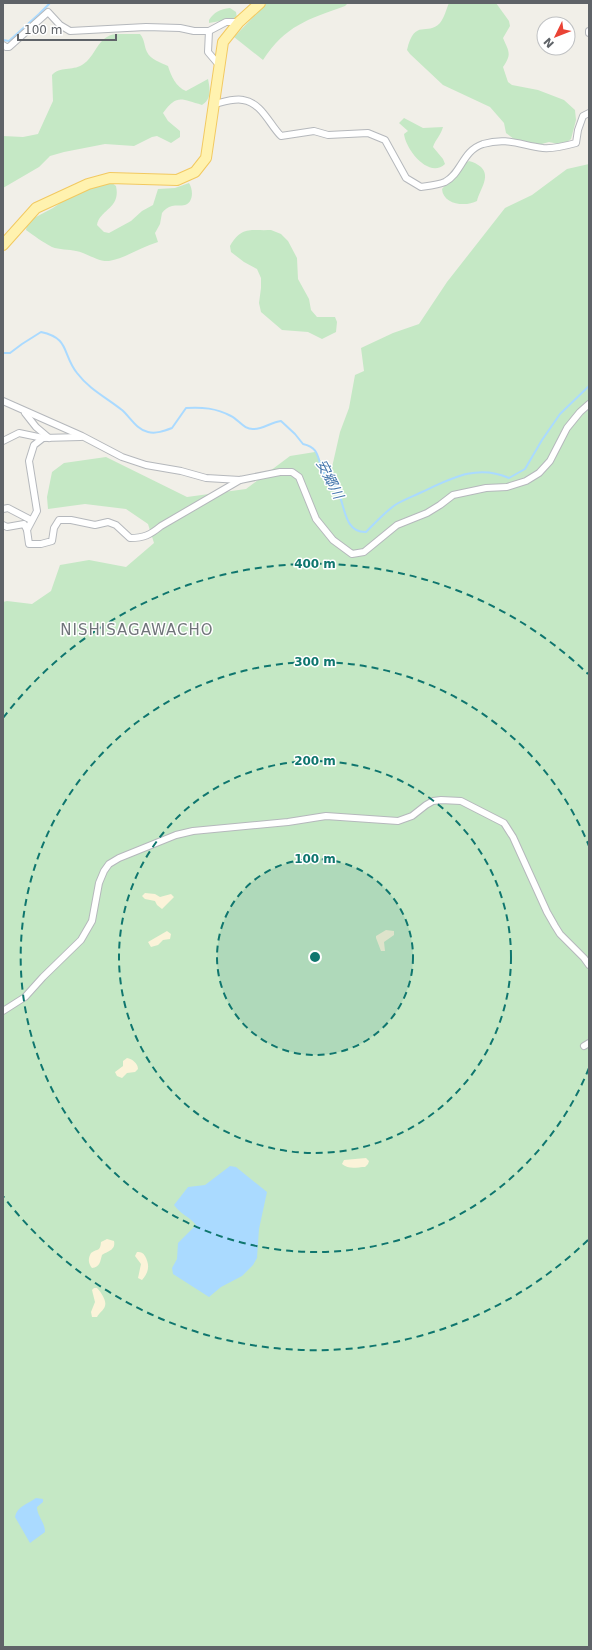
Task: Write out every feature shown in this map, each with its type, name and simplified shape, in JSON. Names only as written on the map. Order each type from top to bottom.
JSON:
[{"type":"main road","points":[[3,245],[36,208],[88,184],[110,178],[177,180],[195,172],[206,158],[223,42],[239,22],[260,3]]},
{"type":"street","points":[[4,46],[9,47],[48,12],[60,25],[70,31],[146,27],[209,31],[226,22],[239,22]]},
{"type":"street","points":[[209,31],[208,52],[219,65]]},
{"type":"street","points":[[215,104],[242,100],[254,105],[260,110],[281,136],[314,131],[328,135],[368,133],[385,140],[406,178],[421,187],[444,182],[454,175],[470,151],[482,145],[502,140],[543,148],[561,147],[576,143],[578,130],[583,116],[589,113]]},
{"type":"street","points":[[3,401],[82,436],[122,457],[146,465],[181,471],[206,478],[240,480],[280,472],[292,472],[299,477],[316,519],[333,540],[352,554],[364,552],[397,525],[427,513],[453,495],[486,488],[507,487],[526,481],[539,474],[550,461],[567,428],[580,412],[589,404]]},
{"type":"street","points":[[23,411],[46,438]]},
{"type":"street","points":[[3,441],[19,433],[46,438],[82,436]]},
{"type":"street","points":[[46,438],[34,445],[29,461],[36,511],[28,530],[29,544],[52,542],[54,528],[59,520],[71,520],[95,525],[108,522],[116,525],[130,538],[149,536],[161,526],[240,480]]},
{"type":"street","points":[[3,509],[8,508],[31,520]]},
{"type":"street","points":[[3,525],[7,527],[24,524],[28,530]]},
{"type":"street","points":[[3,1011],[26,997],[43,977],[81,940],[92,921],[99,883],[104,871],[109,864],[119,858],[176,835],[192,831],[288,822],[326,816],[398,820],[412,816],[433,801],[440,800],[461,801],[504,823],[514,837],[547,912],[555,926],[560,934],[589,965]]},
{"type":"green space","points":[[267,3],[348,3],[345,6],[298,25],[289,31],[271,48],[263,60],[234,37]]},
{"type":"green space","points":[[449,3],[496,3],[509,21],[510,26],[503,38],[509,53],[508,59],[503,67],[508,82],[512,85],[538,90],[564,100],[575,110],[576,120],[571,139],[563,145],[549,142],[534,146],[519,143],[506,133],[504,123],[490,107],[443,85],[410,54],[407,50],[410,40],[414,34],[422,29],[435,27],[440,23]]},
{"type":"green space","points":[[230,8],[236,12],[237,18],[209,23],[209,20],[215,13],[223,9]]},
{"type":"green space","points":[[116,34],[140,34],[143,38],[148,54],[168,66],[174,81],[179,87],[186,91],[208,79],[210,90],[209,97],[205,103],[202,105],[180,100],[172,103],[168,107],[163,113],[168,121],[180,131],[180,137],[171,143],[157,136],[134,146],[105,144],[64,152],[50,156],[39,167],[3,188],[3,136],[23,137],[38,134],[53,101],[52,75],[62,69],[74,68],[82,65],[91,57],[105,39]]},
{"type":"green space","points":[[404,118],[423,128],[443,127],[433,147],[443,159],[445,164],[439,168],[432,168],[419,161],[409,148],[406,140],[404,134],[408,131],[399,123]]},
{"type":"green space","points":[[469,161],[481,167],[484,171],[484,183],[477,201],[467,204],[456,203],[446,198],[442,189],[463,165]]},
{"type":"green space","points":[[589,164],[589,1647],[3,1647],[3,602],[7,601],[32,604],[51,591],[60,565],[89,560],[126,567],[154,543],[148,524],[126,509],[85,504],[48,509],[47,497],[52,472],[64,463],[106,457],[187,497],[246,489],[290,456],[315,452],[330,476],[340,432],[349,408],[355,375],[364,371],[361,348],[393,333],[419,324],[447,282],[505,208],[532,195],[567,169]]},
{"type":"green space","points":[[112,183],[116,186],[116,200],[102,215],[97,225],[104,232],[109,233],[131,221],[142,211],[153,205],[158,189],[175,188],[189,183],[192,195],[190,201],[185,205],[171,206],[162,213],[160,224],[155,233],[158,242],[115,260],[105,261],[76,251],[52,247],[26,230],[27,225],[34,218],[53,208],[82,188],[92,185]]},
{"type":"green space","points":[[252,230],[271,230],[281,234],[288,241],[297,258],[298,279],[309,299],[311,310],[317,317],[335,317],[337,322],[336,332],[322,339],[308,332],[282,330],[261,312],[259,303],[261,278],[257,269],[244,262],[231,252],[230,246],[243,232]]},
{"type":"sand","points":[[145,893],[155,894],[160,897],[171,894],[174,897],[162,909],[155,901],[145,899],[142,896]]},
{"type":"sand","points":[[386,930],[394,931],[394,935],[384,942],[385,951],[381,951],[376,936]]},
{"type":"sand","points":[[167,931],[171,934],[170,939],[163,940],[158,945],[151,947],[148,942]]},
{"type":"sand","points":[[127,1058],[131,1059],[137,1065],[138,1069],[135,1072],[127,1073],[122,1078],[117,1076],[115,1072],[123,1066],[123,1061]]},
{"type":"sand","points":[[366,1158],[369,1161],[365,1167],[350,1168],[342,1164],[344,1160]]},
{"type":"sand","points":[[107,1239],[114,1241],[113,1248],[102,1255],[98,1265],[92,1268],[89,1262],[91,1253],[99,1249],[101,1242]]},
{"type":"sand","points":[[137,1252],[143,1253],[148,1262],[146,1274],[142,1280],[138,1278],[141,1264],[135,1256]]},
{"type":"sand","points":[[94,1288],[99,1290],[105,1302],[104,1307],[97,1317],[92,1317],[91,1312],[95,1302],[92,1290]]},
{"type":"water","points":[[230,1166],[236,1167],[267,1192],[259,1229],[257,1258],[253,1265],[242,1276],[221,1287],[209,1297],[173,1274],[172,1268],[177,1259],[178,1243],[196,1225],[174,1205],[188,1187],[205,1185]]},
{"type":"water","points":[[36,1498],[43,1499],[43,1502],[37,1507],[38,1513],[45,1528],[45,1532],[30,1543],[15,1517],[20,1508]]},
{"type":"waterway","points":[[3,40],[9,41],[50,3]]},
{"type":"waterway","name":"安郷川","points":[[3,353],[10,353],[41,332],[57,338],[64,348],[72,366],[82,379],[122,410],[140,429],[151,433],[172,428],[186,408],[203,408],[220,411],[231,416],[250,429],[258,429],[281,421],[303,444],[315,451],[323,472],[332,481],[338,492],[349,523],[353,528],[366,532],[395,505],[454,478],[465,474],[486,472],[509,478],[525,469],[542,440],[560,414],[589,386]]},
{"type":"district","name":"NISHISAGAWACHO","points":[[137,630]]}]
